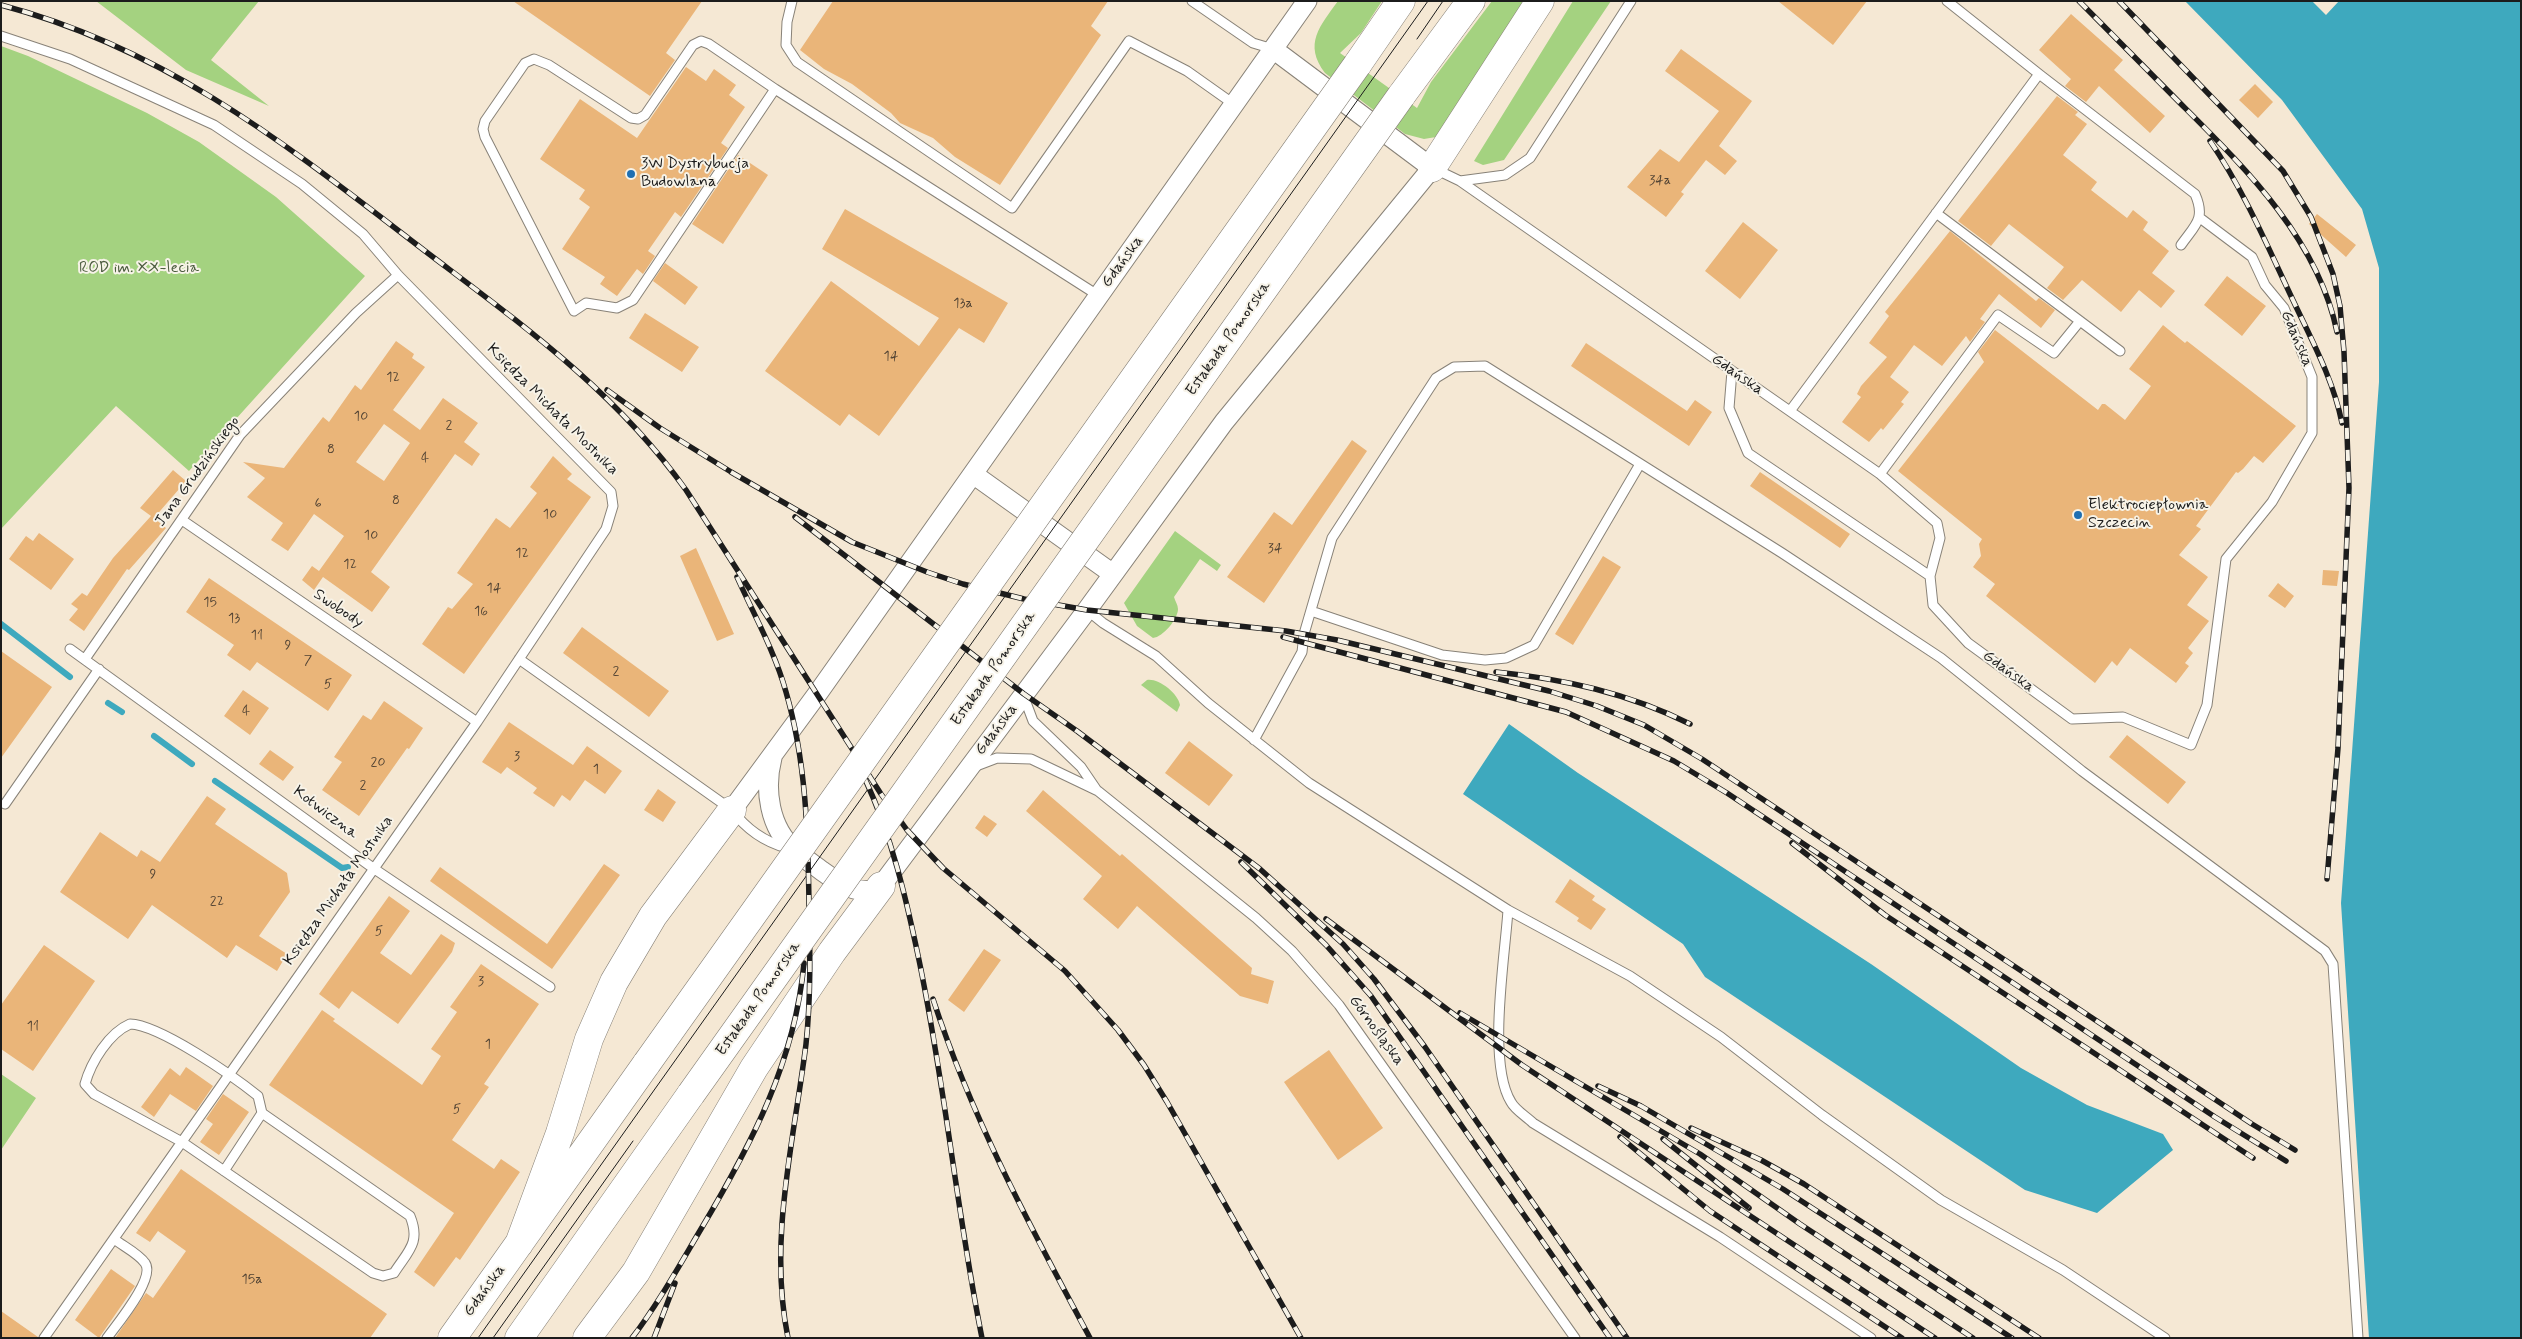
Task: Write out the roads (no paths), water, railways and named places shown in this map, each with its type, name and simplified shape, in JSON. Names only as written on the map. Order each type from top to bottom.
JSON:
[{"type":"main road","points":[[519,1244],[1401,1]]},
{"type":"main road","name":"Estakada Pomorska","points":[[519,1338],[1401,96],[1471,1]]},
{"type":"main road","points":[[1432,168],[1540,1]]},
{"type":"main road","points":[[519,1244],[560,1133],[589,1039],[614,982],[653,916],[732,810]]},
{"type":"main road","points":[[587,1338],[636,1272],[754,1068],[832,952],[879,888]]},
{"type":"main road","name":"Gdańska","points":[[452,1338],[519,1244]]},
{"type":"street","name":"Gdańska","points":[[732,810],[1308,1]]},
{"type":"street","name":"Gdańska","points":[[773,754],[768,784],[769,798],[778,826],[794,849],[843,886],[859,891],[879,888],[1087,610],[1224,422],[1432,168],[1273,49]]},
{"type":"street","points":[[973,474],[1113,574]]},
{"type":"lane","points":[[792,1],[786,45],[796,62],[1012,208],[1130,40],[1188,72],[1235,106]]},
{"type":"lane","points":[[1192,1],[1253,43],[1273,49]]},
{"type":"lane","points":[[1460,181],[1505,175],[1530,158],[1631,1]]},
{"type":"lane","points":[[1947,1],[2195,194],[2201,207],[2200,218],[2181,244]]},
{"type":"lane","name":"Księdza Michała Mostnika","points":[[1,36],[70,59],[214,125],[302,184],[363,234],[398,275],[611,492],[613,506],[606,529],[477,722],[114,1239],[49,1336]]},
{"type":"lane","points":[[775,89],[633,300],[617,308],[586,303],[574,310],[485,137],[483,129],[485,121],[525,63],[534,59],[549,65],[631,118],[638,119],[645,116],[693,45],[701,41],[709,44],[775,89],[1099,296]]},
{"type":"lane","points":[[1790,411],[2039,74]]},
{"type":"lane","name":"Gdańska","points":[[1432,168],[1460,181],[1880,474],[1937,523],[1940,538],[1930,576],[1933,604],[1968,643],[2072,720],[2123,717],[2191,745],[2207,704],[2226,559],[2272,502],[2312,434],[2312,377],[2284,308],[2265,285],[2252,257],[2200,218]]},
{"type":"lane","points":[[1936,213],[2120,351]]},
{"type":"lane","name":"Jana Grudzińskiego","points":[[85,659],[182,520],[201,488],[240,435],[356,313],[398,275]]},
{"type":"lane","points":[[1880,474],[1998,315],[2054,352],[2080,321]]},
{"type":"lane","points":[[1254,740],[1302,652],[1311,611],[1332,538],[1436,378],[1454,367],[1485,366],[1782,553],[1940,658],[2082,771],[2325,951],[2333,964],[2358,1338]]},
{"type":"lane","points":[[1732,371],[1729,408],[1748,453],[1930,576]]},
{"type":"lane","points":[[1311,611],[1442,655],[1485,660],[1506,658],[1534,645],[1640,464]]},
{"type":"lane","name":"Swobody","points":[[182,520],[477,722]]},
{"type":"lane","points":[[1087,610],[1103,623],[1156,656],[1208,703],[1309,784],[1508,910],[1630,976],[1721,1037],[1822,1115],[1941,1200],[2063,1270],[2165,1338]]},
{"type":"lane","name":"Kotwiczna","points":[[70,649],[373,868],[550,987]]},
{"type":"lane","points":[[519,659],[732,810]]},
{"type":"lane","points":[[5,804],[99,669]]},
{"type":"lane","name":"Górnośląska","points":[[1024,694],[1033,721],[1081,767],[1098,791]]},
{"type":"lane","name":"Górnośląska","points":[[968,769],[997,758],[1031,759],[1098,791],[1256,918],[1292,951],[1334,998],[1575,1338]]},
{"type":"lane","name":"Gdańska","points":[[732,810],[742,824],[765,840],[794,849]]},
{"type":"lane","points":[[1508,910],[1498,1048],[1500,1075],[1511,1103],[1534,1123],[1720,1237],[1871,1338]]},
{"type":"lane","points":[[130,1024],[140,1024],[154,1030],[230,1074],[258,1096],[262,1113],[410,1216],[415,1228],[415,1239],[394,1273],[384,1276],[373,1273],[182,1142],[94,1094],[84,1084],[89,1069],[118,1029],[130,1024]]},
{"type":"lane","points":[[224,1171],[262,1113]]},
{"type":"lane","points":[[107,1338],[144,1286],[148,1272],[145,1263],[114,1239]]},
{"type":"water","points":[[2185,1],[2312,1],[2326,15],[2339,1],[2521,1],[2521,1338],[2369,1338],[2341,903],[2379,382],[2379,268],[2362,209],[2282,100]]},
{"type":"water","points":[[1509,724],[1578,773],[1871,964],[2021,1068],[2087,1105],[2163,1134],[2173,1150],[2097,1213],[2025,1190],[1705,977],[1683,944],[1463,794]]},
{"type":"waterway","points":[[1,624],[70,677]]},
{"type":"waterway","points":[[108,703],[122,712]]},
{"type":"waterway","points":[[154,736],[192,764]]},
{"type":"waterway","points":[[215,781],[342,868],[348,867]]},
{"type":"tram line","points":[[478,1338],[1428,1]]},
{"type":"tram line","points":[[1417,39],[1443,1]]},
{"type":"tram line","points":[[493,1338],[633,1141]]},
{"type":"railway","points":[[2079,1],[2230,154],[2276,207],[2314,266],[2327,298],[2337,332]]},
{"type":"railway","points":[[2119,1],[2283,171],[2311,217],[2333,274],[2340,306],[2344,352],[2349,488],[2338,748],[2327,879]]},
{"type":"railway","points":[[1,5],[63,24],[120,48],[175,76],[228,107],[279,141],[329,178],[534,334],[599,391],[630,422],[686,490],[881,794],[907,830],[943,868],[1065,971],[1118,1030],[1144,1065],[1301,1338]]},
{"type":"railway","points":[[2210,141],[2244,197],[2313,342],[2333,390],[2342,423]]},
{"type":"railway","points":[[607,390],[660,428],[736,475]]},
{"type":"railway","points":[[731,472],[852,542],[927,572],[963,584],[1024,599],[1087,610],[1286,631],[1337,640],[1549,691],[1597,706],[1644,725],[1702,759],[2252,1124],[2295,1150]]},
{"type":"railway","points":[[795,517],[1024,694],[1077,731],[1260,869],[1343,944],[1374,979],[1425,1047],[1627,1338]]},
{"type":"railway","points":[[737,577],[770,648],[786,692],[798,744],[807,823],[810,939],[809,1009],[782,1227],[781,1264],[788,1338]]},
{"type":"railway","points":[[1283,637],[1566,712],[1674,761],[1727,793],[2215,1117],[2286,1161]]},
{"type":"railway","points":[[1496,672],[1571,683],[1595,689],[1643,704],[1690,724]]},
{"type":"railway","points":[[865,779],[891,845],[919,960],[982,1338]]},
{"type":"railway","points":[[1792,843],[1885,915],[2253,1158]]},
{"type":"railway","points":[[1241,862],[1326,945],[1371,996],[1610,1338]]},
{"type":"railway","points":[[1326,919],[1522,1065],[1935,1338]]},
{"type":"railway","points":[[632,1338],[651,1312],[719,1198],[768,1102],[781,1069],[791,1035],[804,963]]},
{"type":"railway","points":[[933,999],[984,1130],[1046,1256],[1090,1338]]},
{"type":"railway","points":[[1460,1013],[1700,1154],[1800,1224],[1973,1338]]},
{"type":"railway","points":[[1598,1086],[1641,1106],[1783,1189],[2012,1338]]},
{"type":"railway","points":[[1691,1128],[1761,1160],[1804,1184],[2039,1338]]},
{"type":"railway","points":[[1620,1137],[1710,1211],[1902,1338]]},
{"type":"railway","points":[[1663,1139],[1749,1208]]},
{"type":"railway","points":[[654,1338],[675,1283]]},
{"type":"place","name":"3W Dystrybucja Budowlana","points":[[631,174]]},
{"type":"place","name":"Elektrociepłownia Szczecin","points":[[2078,515]]},
{"type":"park label","name":"ROD im. XX-lecia","points":[[139,269]]}]
